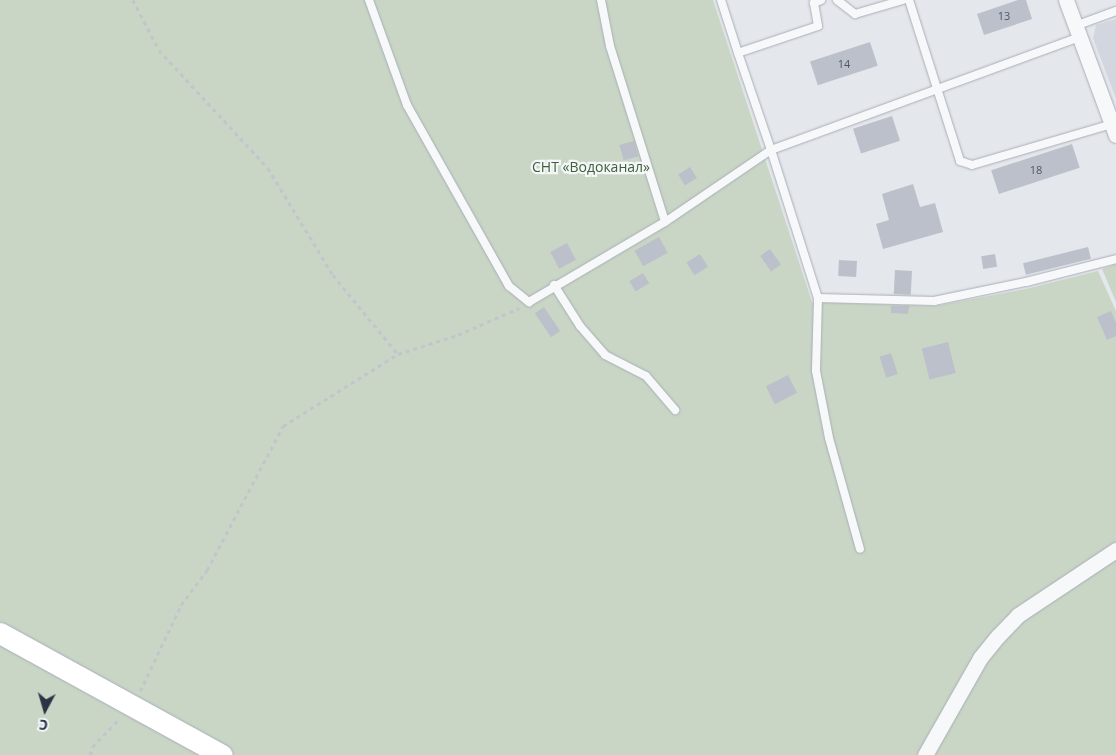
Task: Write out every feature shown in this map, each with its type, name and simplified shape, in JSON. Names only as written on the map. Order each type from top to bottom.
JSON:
[{"type":"street","points":[[1066,0],[1114,129]]},
{"type":"street","points":[[925,755],[980,658],[998,636],[1018,615],[1116,550]]},
{"type":"street","points":[[0,633],[222,755]]},
{"type":"lane","points":[[369,0],[407,105],[509,286],[529,302],[554,285],[665,222],[771,150],[939,90],[1077,32],[1116,11]]},
{"type":"lane","points":[[601,0],[610,46],[665,222]]},
{"type":"lane","points":[[721,0],[818,298],[816,371],[829,438],[860,548]]},
{"type":"lane","points":[[738,53],[818,26],[814,3],[821,0]]},
{"type":"lane","points":[[837,0],[855,14],[903,0]]},
{"type":"lane","points":[[910,0],[960,161],[972,165],[1114,129]]},
{"type":"lane","points":[[818,298],[934,301],[1026,282],[1116,259]]},
{"type":"lane","points":[[554,285],[580,326],[605,355],[646,376],[675,410]]},
{"type":"path","points":[[133,0],[159,50],[268,168],[333,276],[398,354]]},
{"type":"path","points":[[90,755],[92,747],[134,705],[182,605],[207,570],[283,426],[398,354],[458,335],[514,311]]},
{"type":"shaded area","points":[[1116,19],[1116,99],[1093,38],[1096,25]]},
{"type":"green space","name":"СНТ «Водоканал»","points":[[0,0],[713,0],[812,302],[935,306],[1026,289],[1098,271],[1116,311],[1116,755],[0,755]]},
{"type":"green space","points":[[1116,264],[1116,302],[1102,269]]},
{"type":"building","points":[[1018,0],[1026,0],[1032,19],[984,35],[977,14]]},
{"type":"building","points":[[870,42],[878,66],[818,85],[810,61]]},
{"type":"building","points":[[892,116],[900,141],[861,153],[853,129]]},
{"type":"building","points":[[634,141],[638,156],[624,160],[620,145]]},
{"type":"building","points":[[1072,144],[1080,168],[999,194],[991,170]]},
{"type":"building","points":[[690,167],[697,178],[685,185],[678,174]]},
{"type":"building","points":[[913,184],[920,207],[935,203],[943,232],[883,249],[876,224],[889,220],[882,194]]},
{"type":"building","points":[[659,237],[668,253],[643,266],[635,251]]},
{"type":"building","points":[[567,243],[576,260],[559,269],[550,252]]},
{"type":"building","points":[[1088,247],[1091,259],[1026,275],[1023,263]]},
{"type":"building","points":[[770,249],[781,265],[771,271],[760,256]]},
{"type":"building","points":[[700,254],[708,267],[694,275],[686,262]]},
{"type":"building","points":[[995,254],[997,267],[983,269],[981,256]]},
{"type":"building","points":[[839,260],[857,261],[856,277],[838,276]]},
{"type":"building","points":[[895,270],[912,271],[911,295],[894,294]]},
{"type":"building","points":[[643,273],[649,283],[635,292],[629,281]]},
{"type":"building","points":[[891,306],[909,306],[908,314],[891,313]]},
{"type":"building","points":[[544,307],[560,331],[551,337],[535,313]]},
{"type":"building","points":[[1111,311],[1116,323],[1116,336],[1107,340],[1097,317]]},
{"type":"building","points":[[948,342],[956,373],[930,380],[922,349]]},
{"type":"building","points":[[891,353],[898,374],[886,378],[880,357]]},
{"type":"building","points":[[788,375],[797,393],[775,404],[766,386]]}]
